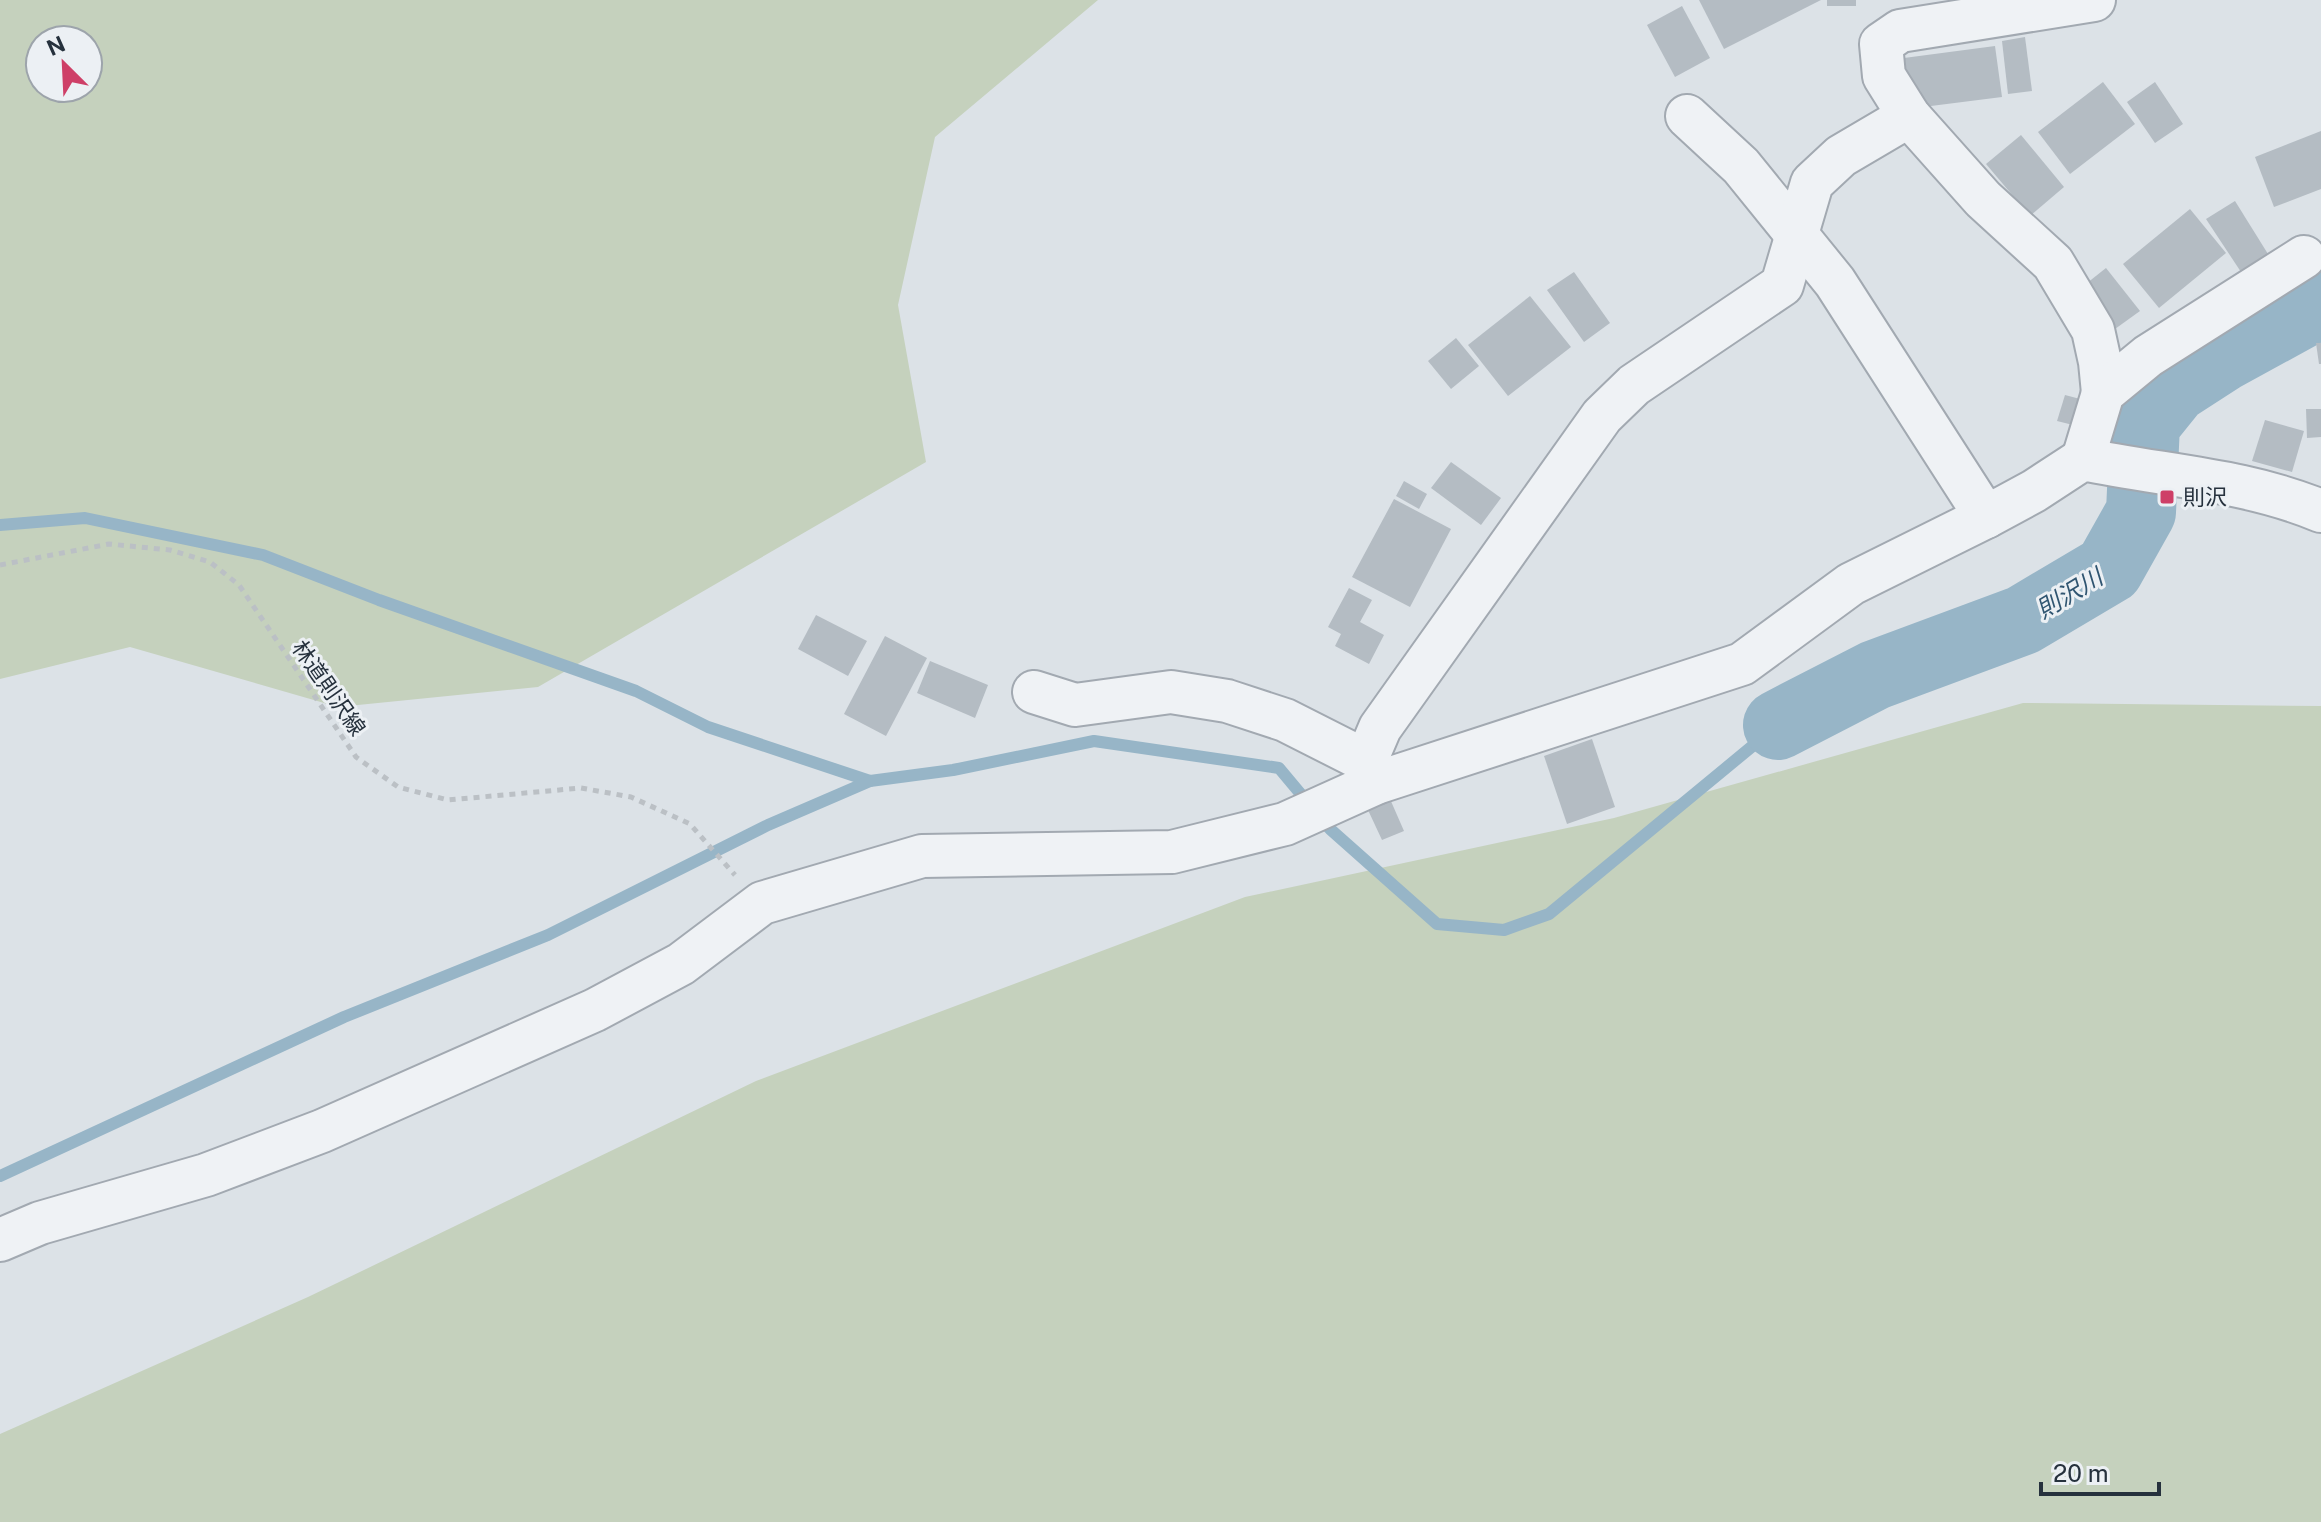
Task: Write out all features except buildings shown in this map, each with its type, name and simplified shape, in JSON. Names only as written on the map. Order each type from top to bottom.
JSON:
[{"type":"street","points":[[2094,0],[1900,31],[1881,44],[1884,76],[1909,116],[1983,199],[2053,263],[2093,330],[2103,393],[2095,461]]},
{"type":"street","points":[[1687,116],[1741,166],[1835,282],[1986,517]]},
{"type":"street","points":[[1367,778],[1380,728],[1602,416],[1634,385],[1782,285],[1812,183],[1841,156],[1909,116]]},
{"type":"street","points":[[2103,393],[2148,356],[2304,257]]},
{"type":"street","points":[[0,1240],[40,1223],[206,1175],[322,1131],[595,1010],[681,964],[762,903],[922,856],[1172,852],[1285,824],[1367,778],[1742,664],[1851,584],[2095,461],[2164,471],[2282,495],[2321,511]]},
{"type":"street","points":[[1034,692],[1075,705],[1171,692],[1227,701],[1285,720],[1367,778]]},
{"type":"path","name":"林道則沢線","points":[[0,565],[109,544],[170,550],[210,562],[239,585],[356,757],[398,787],[448,800],[581,788],[631,797],[690,824],[725,861],[749,894],[762,903]]},
{"type":"green space","points":[[0,0],[1098,0],[935,137],[898,305],[926,462],[538,687],[338,707],[130,647],[0,679]]},
{"type":"green space","points":[[2023,703],[2321,706],[2321,1522],[0,1522],[0,1434],[308,1297],[756,1081],[1245,897],[1614,818]]},
{"type":"waterway","name":"則沢川","points":[[1778,725],[1875,675],[2023,620],[2109,569],[2141,512],[2145,424],[2174,388],[2222,357],[2321,303]]},
{"type":"waterway","points":[[0,525],[85,518],[263,555],[379,600],[636,691],[708,727],[870,781]]},
{"type":"waterway","points":[[0,1176],[344,1017],[548,935],[768,825],[870,781],[953,770],[1094,741],[1279,768],[1330,829],[1437,924],[1504,930],[1549,914],[1778,725]]},
{"type":"place","name":"則沢","points":[[2167,497]]}]
